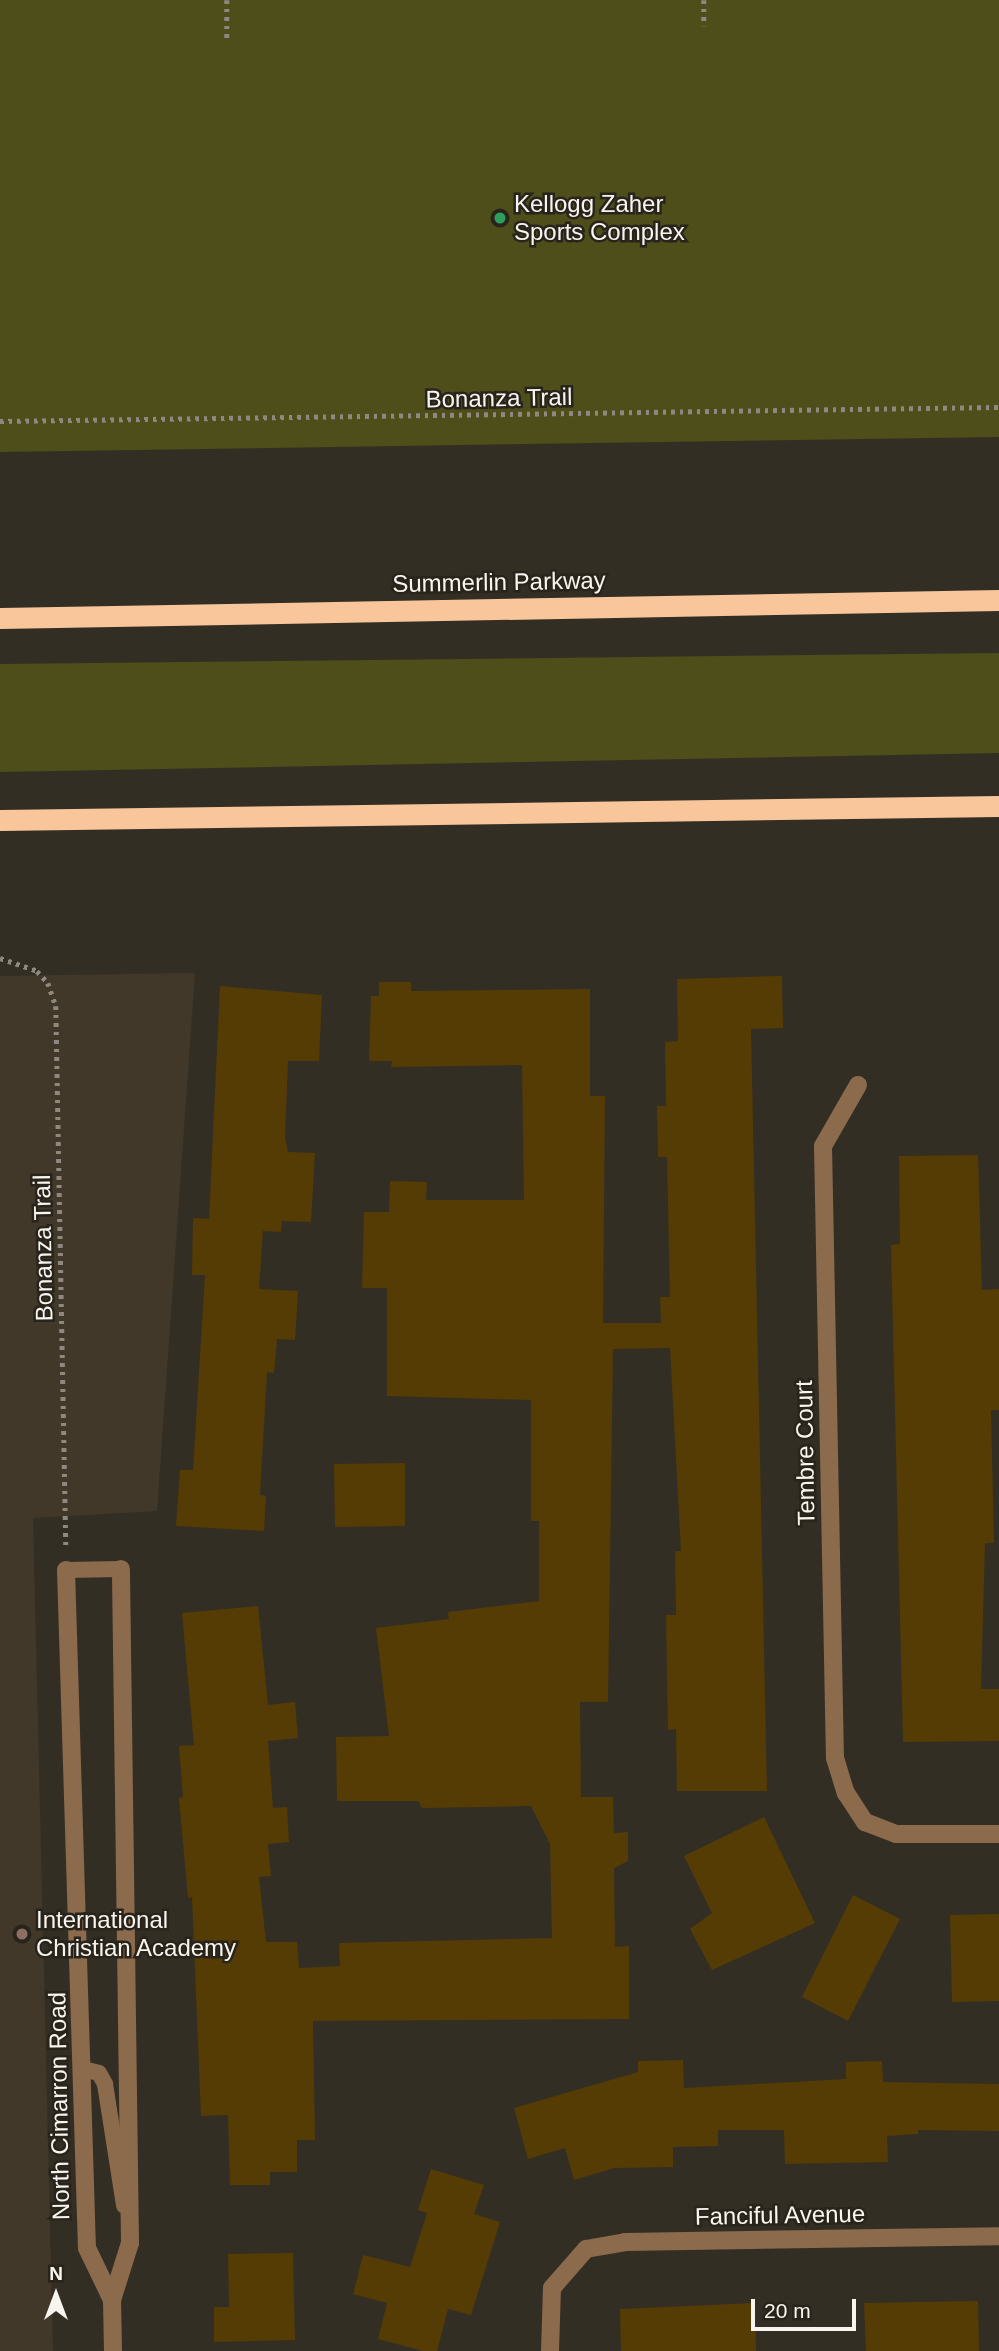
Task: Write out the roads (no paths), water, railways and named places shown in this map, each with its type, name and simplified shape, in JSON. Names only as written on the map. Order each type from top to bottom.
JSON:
[{"type":"highway","name":"Summerlin Parkway","points":[[0,618],[999,600]]},
{"type":"highway","points":[[0,820],[999,806]]},
{"type":"street","name":"Tembre Court","points":[[858,1085],[823,1146],[835,1758],[846,1793],[865,1822],[896,1834],[999,1834]]},
{"type":"street","name":"North Cimarron Road","points":[[113,2351],[112,2300],[130,2243],[121,1569]]},
{"type":"street","name":"North Cimarron Road","points":[[66,1570],[87,2248],[112,2300]]},
{"type":"street","name":"Fanciful Avenue","points":[[550,2351],[552,2288],[569,2264],[586,2249],[625,2242],[999,2235]]},
{"type":"lane","points":[[66,1570],[121,1569]]},
{"type":"lane","points":[[83,2069],[99,2073],[105,2084],[130,2243]]},
{"type":"place","name":"Kellogg Zaher Sports Complex","points":[[500,218]]},
{"type":"place","name":"International Christian Academy","points":[[22,1934]]}]
